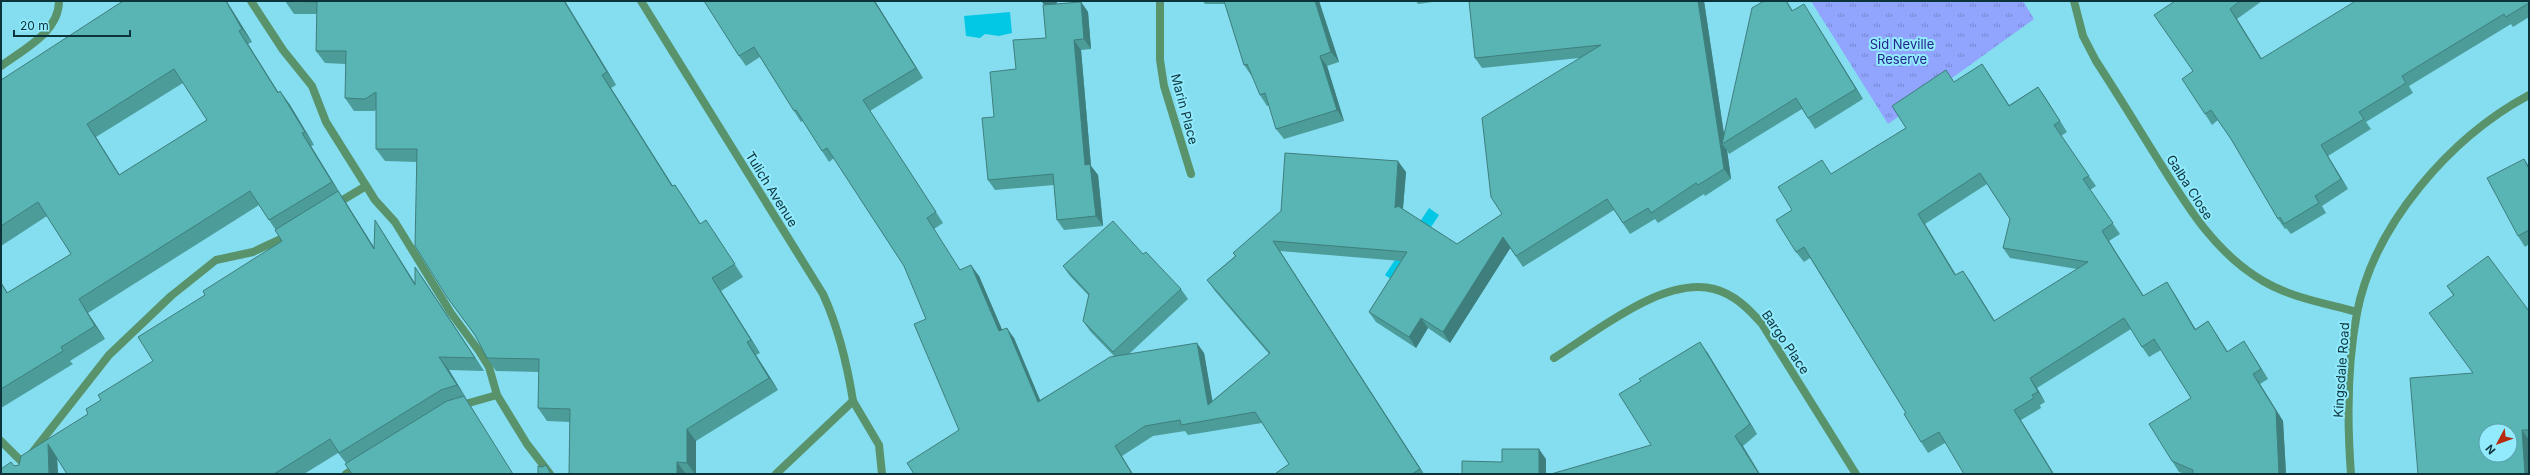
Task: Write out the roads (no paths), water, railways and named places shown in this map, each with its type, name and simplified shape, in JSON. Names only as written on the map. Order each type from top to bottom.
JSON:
[{"type":"street","points":[[1,66],[32,44],[55,22],[59,11],[59,1]]},
{"type":"street","points":[[251,1],[283,50],[312,86],[326,122],[375,200],[395,222],[451,313],[480,351],[489,367],[497,396],[526,444],[550,474]]},
{"type":"street","name":"Tulich Avenue","points":[[641,1],[823,294],[836,323],[843,347],[853,401]]},
{"type":"street","name":"Marin Place","points":[[1160,1],[1160,60],[1164,86],[1191,174]]},
{"type":"street","name":"Galba Close","points":[[2074,1],[2083,36],[2096,61],[2188,209],[2206,233],[2240,266],[2289,294],[2358,312]]},
{"type":"street","name":"Kingsdale Road","points":[[2351,474],[2350,388],[2358,312],[2370,272],[2385,241],[2405,208],[2427,178],[2452,150],[2479,128],[2529,95]]},
{"type":"street","points":[[330,208],[366,186]]},
{"type":"street","points":[[23,463],[64,414],[109,354],[170,296],[216,260],[253,252],[270,245],[297,230]]},
{"type":"street","name":"Bargo Place","points":[[1554,358],[1642,302],[1661,294],[1700,286],[1715,289],[1733,297],[1749,309],[1762,324],[1856,474]]},
{"type":"street","points":[[453,408],[478,399],[497,396]]},
{"type":"street","points":[[776,474],[853,401],[879,445],[882,474]]},
{"type":"street","points":[[1,441],[23,463],[25,474]]},
{"type":"street","points":[[346,474],[366,461]]},
{"type":"park label","name":"Sid Neville Reserve","points":[[1902,52]]}]
